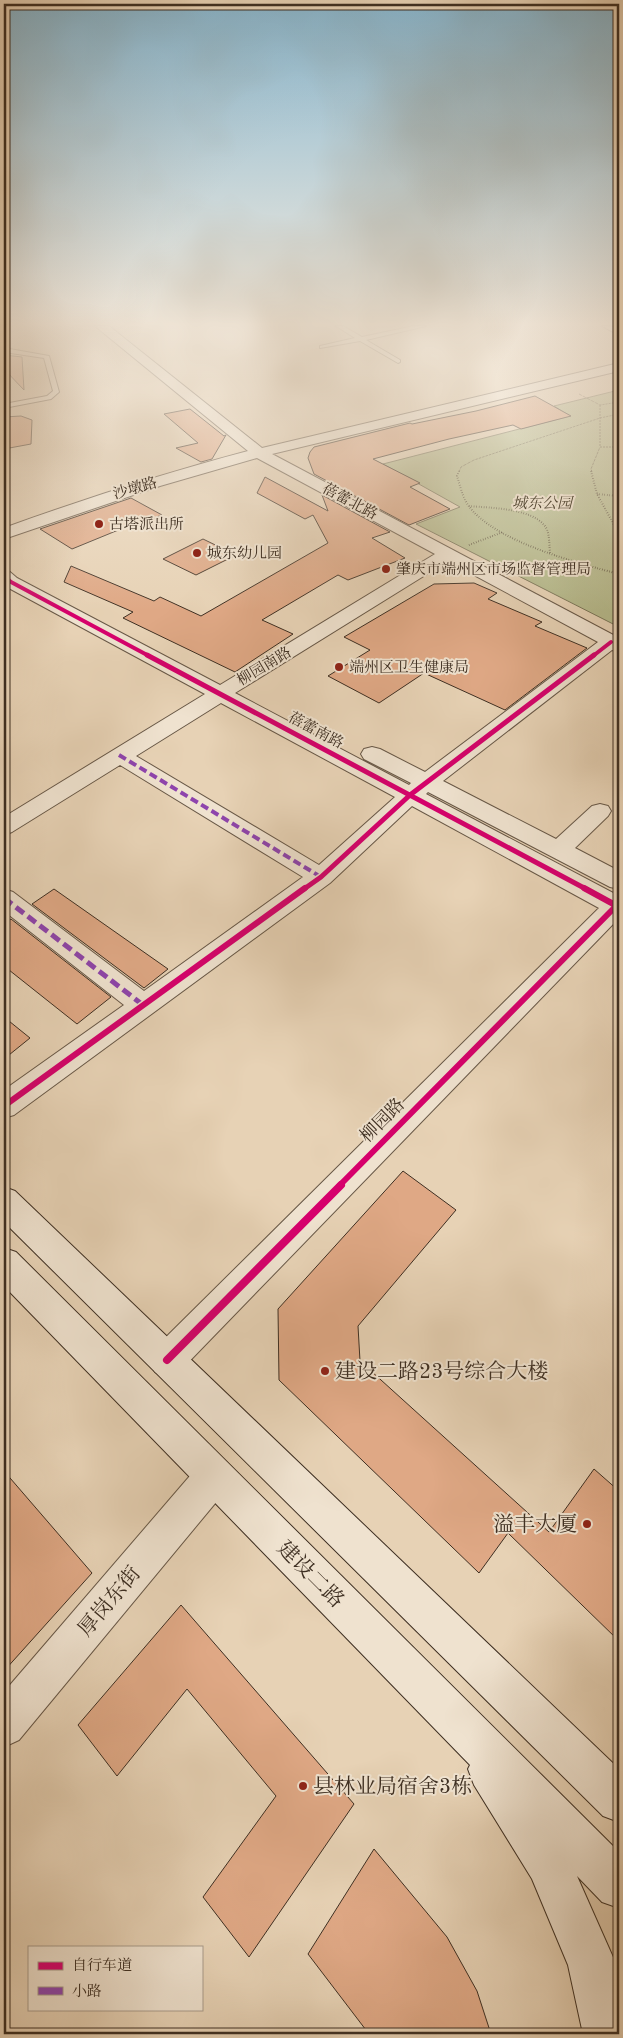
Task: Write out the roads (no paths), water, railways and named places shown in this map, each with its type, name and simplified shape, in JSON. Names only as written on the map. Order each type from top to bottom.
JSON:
[{"type":"street","name":"蓓蕾北路","points":[[219,421],[259,453],[615,644]]},
{"type":"street","name":"沙墩路","points":[[4,534],[116,492],[259,453],[393,421]]},
{"type":"street","name":"柳园南路","points":[[4,826],[448,554]]},
{"type":"street","name":"蓓蕾南路","points":[[4,564],[228,688],[618,897]]},
{"type":"street","name":"蓓蕾南路","points":[[4,576],[11,582],[228,688]]},
{"type":"street","points":[[4,1106],[321,877],[418,789],[615,644]]},
{"type":"street","points":[[119,755],[321,877]]},
{"type":"street","name":"蓓蕾南路","points":[[418,789],[559,850],[618,897]]},
{"type":"street","points":[[559,850],[600,811]]},
{"type":"street","name":"柳园路","points":[[166,1360],[618,897]]},
{"type":"street","points":[[4,898],[143,1005]]},
{"type":"street","points":[[4,1201],[619,1800]]},
{"type":"street","name":"建设二路","points":[[4,1263],[619,1884]]},
{"type":"street","name":"厚岗东街","points":[[4,1726],[214,1476]]},
{"type":"street","points":[[466,1730],[548,1863],[592,1964],[608,2034]]},
{"type":"place","name":"古塔派出所","points":[[99,524]]},
{"type":"place","name":"城东幼儿园","points":[[197,553]]},
{"type":"place","name":"肇庆市端州区市场监督管理局","points":[[386,569]]},
{"type":"place","name":"端州区卫生健康局","points":[[339,667]]},
{"type":"place","name":"建设二路23号综合大楼","points":[[325,1371]]},
{"type":"place","name":"溢丰大厦","points":[[587,1524]]},
{"type":"place","name":"县林业局宿舍3栋","points":[[303,1786]]},
{"type":"park label","name":"城东公园","points":[[542,503]]}]
